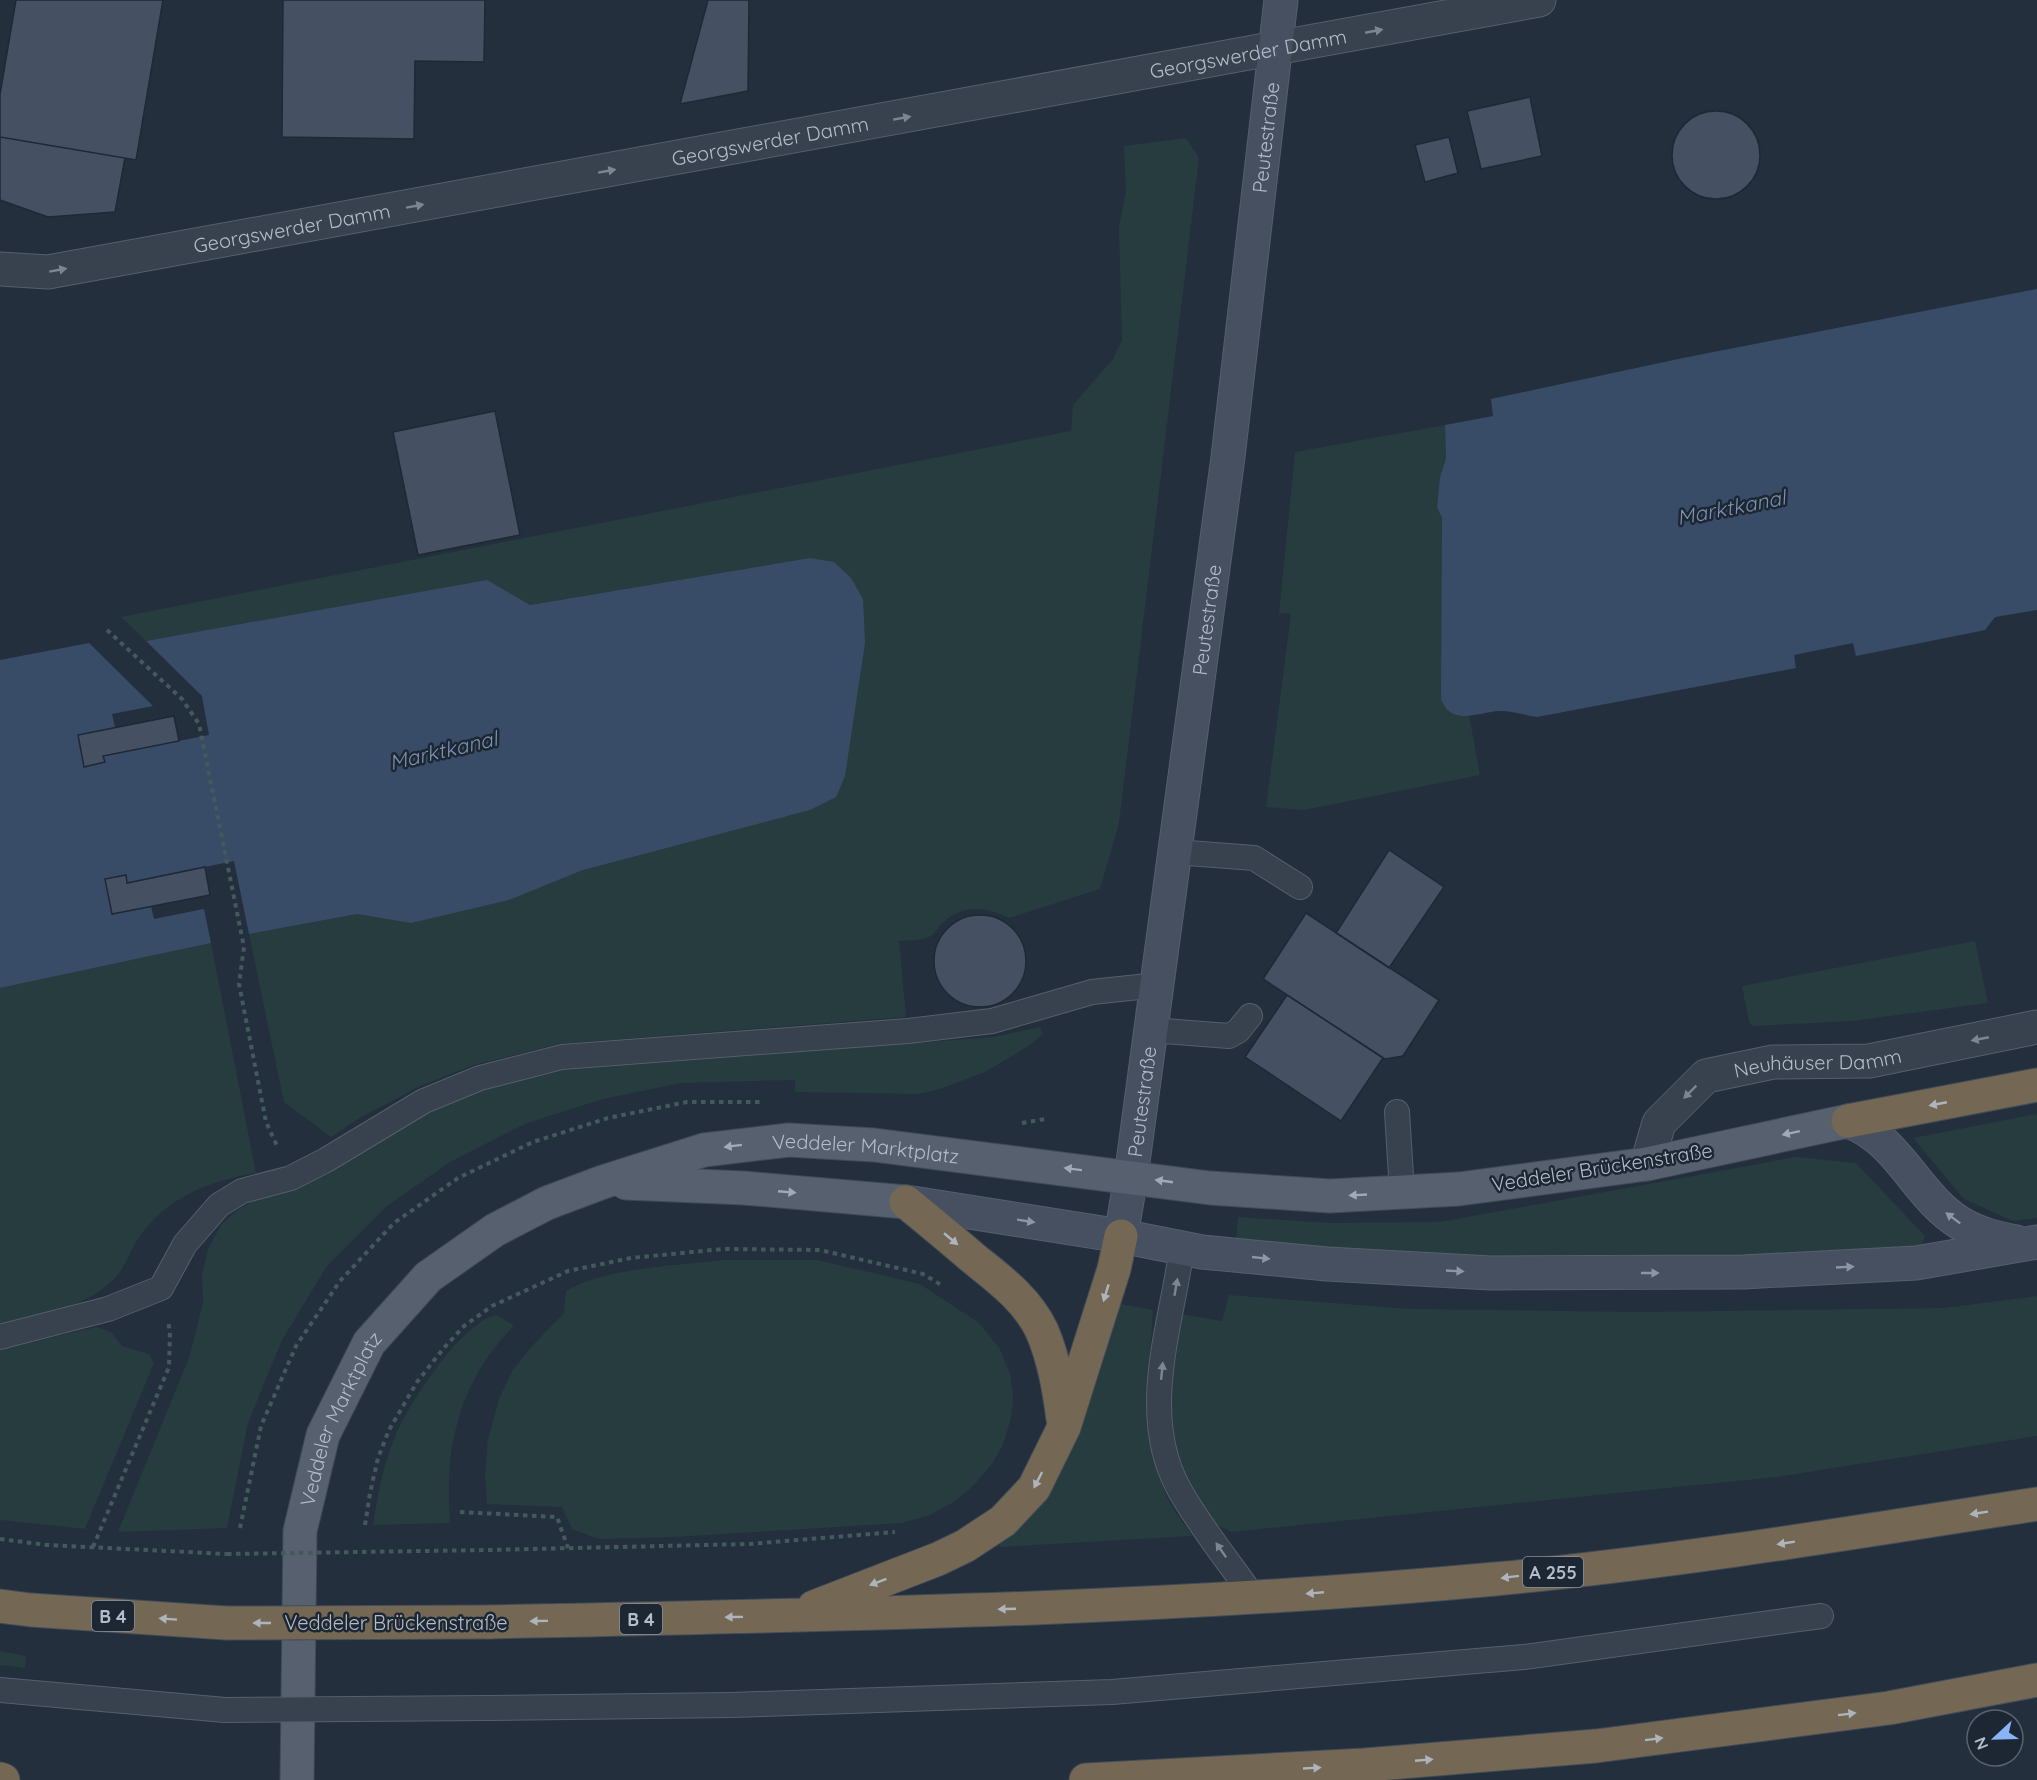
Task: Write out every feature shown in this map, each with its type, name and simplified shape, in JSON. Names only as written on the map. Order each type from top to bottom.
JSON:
[{"type":"highway","points":[[1848,1121],[2037,1085]]},
{"type":"highway","points":[[906,1202],[1013,1291],[1029,1309],[1041,1330],[1052,1361],[1057,1378],[1064,1427]]},
{"type":"highway","points":[[792,1615],[938,1559],[988,1532],[1003,1521],[1034,1488],[1064,1427],[1114,1269],[1121,1236]]},
{"type":"highway","name":"A 255","points":[[1066,1608],[1254,1598],[1497,1579],[1708,1554],[2037,1504]]},
{"type":"highway","name":"Veddeler Brückenstraße","points":[[0,1606],[226,1623],[489,1622],[792,1615]]},
{"type":"highway","name":"B 4","points":[[792,1615],[1066,1608]]},
{"type":"highway","points":[[1086,1780],[1354,1773],[1596,1746],[1889,1708],[2037,1680]]},
{"type":"main road","name":"Veddeler Brückenstraße","points":[[1131,1177],[1210,1188],[1330,1196],[1459,1189],[1647,1164],[1848,1121]]},
{"type":"main road","name":"Veddeler Marktplatz","points":[[297,1780],[300,1531],[323,1435],[369,1343],[428,1277],[495,1230],[548,1203],[603,1182],[704,1150],[789,1140],[874,1145],[1131,1177]]},
{"type":"main road","name":"Veddeler Marktplatz","points":[[603,1182],[744,1188],[906,1202]]},
{"type":"street","name":"Peutestraße","points":[[1121,1236],[1131,1177],[1228,457],[1281,0]]},
{"type":"street","name":"Georgswerder Damm","points":[[0,269],[48,272],[1275,50],[1539,0]]},
{"type":"street","name":"Neuhäuser Damm","points":[[1647,1164],[1659,1123],[1706,1076],[1773,1062],[1869,1060],[2037,1027]]},
{"type":"street","points":[[1848,1121],[1866,1129],[1888,1147],[1929,1196],[1958,1222],[1988,1237],[2032,1243]]},
{"type":"street","name":"Veddeler Marktplatz","points":[[906,1202],[1121,1236]]},
{"type":"street","points":[[1121,1236],[1203,1252],[1327,1264],[1491,1274],[1743,1272],[1916,1263],[2032,1243]]},
{"type":"lane","points":[[1175,852],[1254,858],[1300,886]]},
{"type":"lane","points":[[0,1337],[108,1309],[161,1288],[185,1244],[219,1205],[242,1191],[291,1178],[326,1160],[424,1101],[480,1078],[562,1057],[929,1029],[992,1021],[1092,992],[1157,985]]},
{"type":"lane","points":[[1151,1030],[1229,1036],[1238,1031],[1250,1016]]},
{"type":"lane","points":[[1397,1112],[1402,1192]]},
{"type":"lane","points":[[1182,1248],[1161,1371],[1159,1413],[1164,1452],[1178,1489],[1254,1598]]},
{"type":"lane","points":[[0,1690],[225,1710],[743,1705],[1112,1692],[1524,1657],[1821,1616]]},
{"type":"path","points":[[107,630],[182,699],[199,724],[244,947],[239,984],[266,1122],[291,1178]]},
{"type":"path","points":[[365,1525],[378,1458],[389,1431],[417,1382],[442,1349],[464,1326],[492,1306],[568,1271],[631,1258],[723,1249],[820,1250],[923,1274],[951,1292]]},
{"type":"path","points":[[93,1547],[168,1368],[170,1332],[161,1288]]},
{"type":"path","points":[[460,1512],[557,1517],[568,1548]]},
{"type":"path","points":[[0,1539],[47,1545],[226,1554],[749,1544],[903,1531]]},
{"type":"green space","points":[[1186,138],[1199,158],[1119,823],[1100,889],[1009,918],[984,910],[959,912],[951,916],[928,938],[899,941],[906,1017],[558,1044],[474,1065],[418,1087],[358,1119],[331,1137],[284,1102],[249,934],[357,914],[411,922],[508,900],[583,870],[810,558],[530,605],[487,581],[146,641],[121,617],[1071,431],[1073,405],[1113,359],[1122,340],[1119,227],[1126,192],[1124,146]]},
{"type":"green space","points":[[1445,425],[1446,458],[1440,477],[1437,507],[1442,518],[1457,716],[1469,715],[1480,775],[1304,810],[1266,807],[1291,614],[1279,613],[1295,452]]},
{"type":"green space","points":[[1975,941],[1988,1003],[1852,1021],[1753,1026],[1749,1022],[1742,986]]},
{"type":"green space","points":[[211,943],[256,1173],[208,1185],[179,1199],[153,1220],[142,1233],[118,1275],[88,1298],[60,1310],[0,1325],[0,988]]},
{"type":"green space","points":[[1040,1027],[1043,1034],[1030,1045],[985,1072],[940,1089],[918,1094],[795,1092],[795,1080],[681,1083],[603,1099],[527,1123],[450,1162],[387,1206],[327,1266],[282,1340],[248,1423],[227,1528],[118,1532],[190,1355],[203,1303],[202,1274],[208,1249],[221,1225],[237,1210],[255,1200],[296,1187],[431,1111],[484,1089],[565,1070],[994,1037]]},
{"type":"green space","points":[[2037,1114],[2037,1218],[2013,1221],[1964,1199],[1913,1138]]},
{"type":"green space","points":[[1796,1157],[1856,1163],[1925,1236],[1921,1247],[1694,1259],[1494,1257],[1327,1250],[1236,1242],[1238,1217],[1329,1223],[1440,1222]]},
{"type":"green space","points":[[724,1260],[817,1260],[920,1284],[979,1323],[1000,1349],[1010,1374],[1013,1396],[1011,1418],[1003,1445],[992,1464],[974,1485],[954,1502],[930,1515],[902,1523],[673,1537],[599,1539],[572,1529],[562,1507],[487,1504],[485,1475],[488,1439],[499,1399],[513,1370],[564,1313],[566,1291],[582,1283],[621,1272]]},
{"type":"green space","points":[[1229,1295],[1412,1309],[1639,1312],[1944,1308],[2037,1296],[2037,1436],[1777,1477],[1231,1532],[1213,1523],[1187,1485],[1171,1450],[1166,1414],[1181,1314],[1222,1321]]},
{"type":"green space","points":[[1121,1304],[1153,1310],[1149,1405],[1153,1452],[1167,1497],[1192,1536],[1000,1547],[999,1543],[1028,1519],[1046,1496],[1074,1444],[1085,1417]]},
{"type":"green space","points":[[496,1315],[512,1324],[513,1327],[480,1370],[459,1417],[450,1468],[450,1523],[373,1525],[388,1454],[414,1401],[439,1365],[467,1333],[482,1321]]},
{"type":"green space","points":[[96,1327],[111,1332],[122,1346],[149,1354],[154,1363],[85,1529],[0,1520],[0,1350]]},
{"type":"green space","points":[[0,1651],[26,1656],[25,1668],[0,1665]]},
{"type":"water","name":"Marktkanal","points":[[2037,289],[2037,610],[1995,617],[1985,630],[1856,656],[1853,643],[1794,655],[1796,668],[1537,717],[1500,711],[1466,716],[1452,713],[1446,708],[1441,699],[1442,518],[1437,507],[1440,477],[1446,458],[1445,425],[1493,416],[1491,399],[1683,358]]},
{"type":"water","name":"Marktkanal","points":[[810,558],[834,562],[851,578],[863,599],[865,643],[845,776],[836,797],[810,810],[583,870],[509,900],[411,923],[357,914],[249,934],[234,861],[127,883],[125,876],[105,879],[112,914],[151,906],[154,919],[204,909],[211,943],[0,988],[0,660],[89,643],[153,706],[112,714],[115,727],[78,735],[84,767],[104,762],[103,756],[209,735],[202,696],[146,641],[487,580],[530,605]]},
{"type":"building","points":[[16,0],[163,0],[136,160],[0,137],[0,94]]},
{"type":"building","points":[[283,0],[485,0],[484,62],[415,61],[414,139],[282,137]]},
{"type":"building","points":[[708,0],[749,0],[748,91],[680,104]]},
{"type":"building","points":[[1530,97],[1542,156],[1481,169],[1467,111]]},
{"type":"building","points":[[1716,111],[1733,114],[1747,124],[1757,138],[1760,155],[1757,172],[1747,186],[1733,196],[1716,199],[1699,196],[1685,186],[1675,172],[1672,155],[1675,138],[1685,124],[1699,114]]},
{"type":"building","points":[[0,137],[125,158],[115,212],[48,217],[0,200]]},
{"type":"building","points":[[1449,137],[1458,173],[1425,182],[1415,145]]},
{"type":"building","points":[[495,411],[520,535],[418,555],[393,432]]},
{"type":"building","points":[[174,716],[179,741],[103,756],[105,762],[84,767],[78,735]]},
{"type":"building","points":[[1389,850],[1444,887],[1389,968],[1336,933]]},
{"type":"building","points":[[205,867],[210,895],[112,914],[105,879],[126,875],[127,883]]},
{"type":"building","points":[[1306,913],[1439,1000],[1403,1056],[1385,1059],[1263,979]]},
{"type":"building","points":[[980,915],[1006,923],[1018,935],[1026,961],[1018,987],[1006,999],[980,1007],[954,999],[942,987],[934,961],[942,935],[954,923]]},
{"type":"building","points":[[1287,995],[1383,1058],[1341,1121],[1245,1057]]}]
